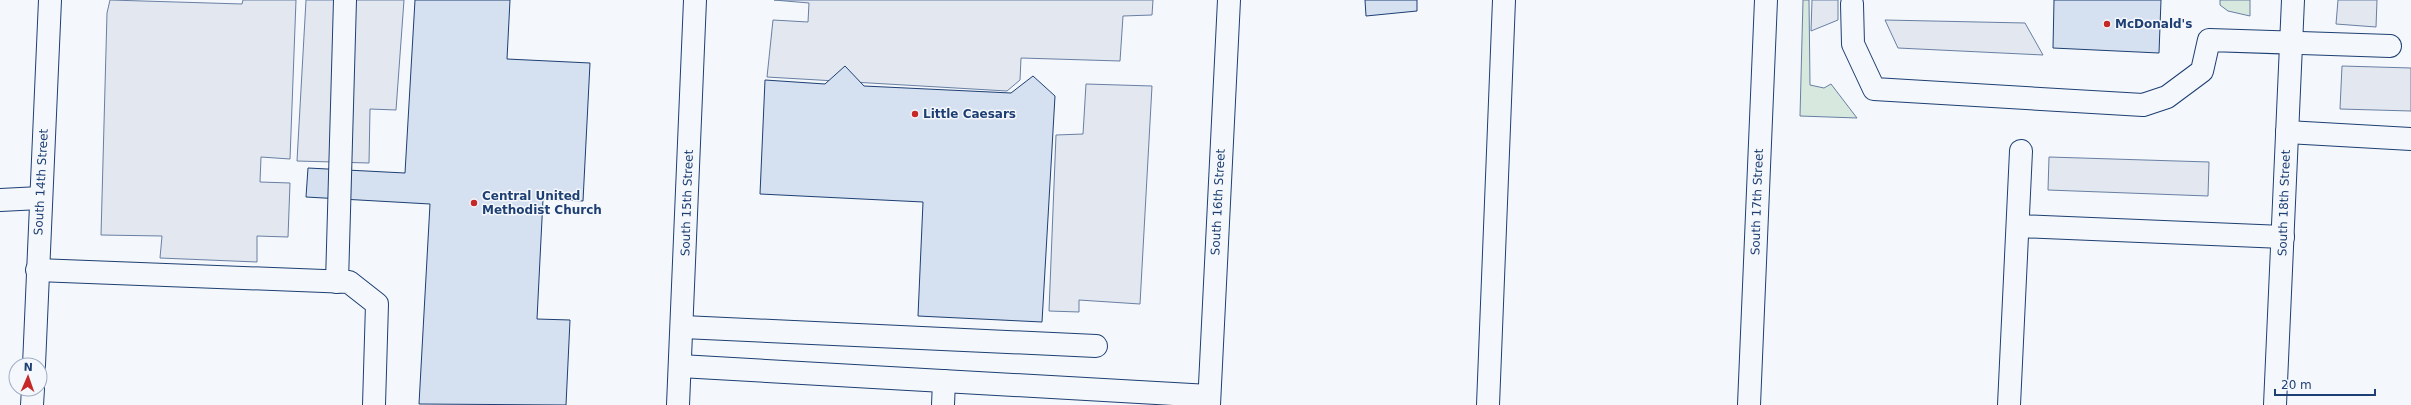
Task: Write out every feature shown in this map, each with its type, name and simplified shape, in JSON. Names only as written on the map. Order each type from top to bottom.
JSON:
[{"type":"street","name":"South 14th Street","points":[[34,357],[40,198],[50,0]]},
{"type":"street","points":[[337,282],[345,0]]},
{"type":"street","name":"South 15th Street","points":[[678,405],[683,326],[695,0]]},
{"type":"street","name":"South 16th Street","points":[[1209,400],[1229,0]]},
{"type":"street","points":[[1488,405],[1504,0]]},
{"type":"street","name":"South 17th Street","points":[[1749,405],[1766,0]]},
{"type":"street","name":"South 18th Street","points":[[2275,405],[2293,0]]},
{"type":"street","points":[[1852,4],[1853,44],[1874,89],[2143,105],[2167,97],[2202,71],[2209,40],[2390,46]]},
{"type":"street","points":[[2287,132],[2411,139]]},
{"type":"street","points":[[2009,405],[2022,152]]},
{"type":"street","points":[[0,200],[40,198]]},
{"type":"street","points":[[2018,226],[2283,237]]},
{"type":"street","points":[[37,270],[348,282],[377,304],[374,405]]},
{"type":"street","points":[[683,326],[1096,346]]},
{"type":"street","points":[[680,366],[944,381],[1209,400]]},
{"type":"street","points":[[943,405],[944,381]]},
{"type":"shaded area","points":[[110,0],[242,4],[243,0],[296,0],[290,159],[261,157],[260,182],[290,183],[288,237],[257,236],[257,262],[160,258],[162,236],[101,235],[107,13]]},
{"type":"shaded area","points":[[306,0],[404,0],[396,110],[370,109],[369,163],[297,161]]},
{"type":"shaded area","points":[[774,0],[1153,0],[1152,15],[1123,16],[1120,61],[1021,58],[1020,80],[1007,91],[767,77],[773,20],[808,22],[809,3]]},
{"type":"shaded area","points":[[1803,0],[1809,0],[1810,85],[1824,88],[1831,84],[1857,118],[1800,116]]},
{"type":"shaded area","points":[[1812,0],[1838,0],[1838,20],[1811,31]]},
{"type":"shaded area","points":[[2220,0],[2250,0],[2250,16],[2228,11],[2220,5]]},
{"type":"shaded area","points":[[2338,0],[2377,0],[2376,27],[2336,24]]},
{"type":"shaded area","points":[[1885,20],[2025,23],[2043,55],[1898,48]]},
{"type":"shaded area","points":[[2342,66],[2411,68],[2411,111],[2340,109]]},
{"type":"shaded area","points":[[1086,84],[1152,86],[1140,304],[1079,300],[1079,312],[1049,311],[1056,135],[1083,134]]},
{"type":"shaded area","points":[[2049,157],[2209,162],[2208,196],[2048,190]]},
{"type":"building","name":"Central United Methodist Church","points":[[415,0],[510,0],[507,59],[590,63],[583,201],[543,199],[537,319],[570,320],[566,405],[419,404],[430,204],[306,197],[308,168],[405,173]]},
{"type":"building","points":[[1365,0],[1417,0],[1417,11],[1366,16]]},
{"type":"building","name":"McDonald's","points":[[2054,0],[2161,0],[2159,53],[2053,48]]},
{"type":"building","points":[[845,66],[864,86],[1011,93],[1033,76],[1055,96],[1042,322],[918,316],[923,202],[760,194],[765,80],[825,84]]},
{"type":"place","name":"McDonald's","points":[[2107,24]]},
{"type":"place","name":"Little Caesars","points":[[915,114]]},
{"type":"place","name":"Central United Methodist Church","points":[[474,203]]}]
